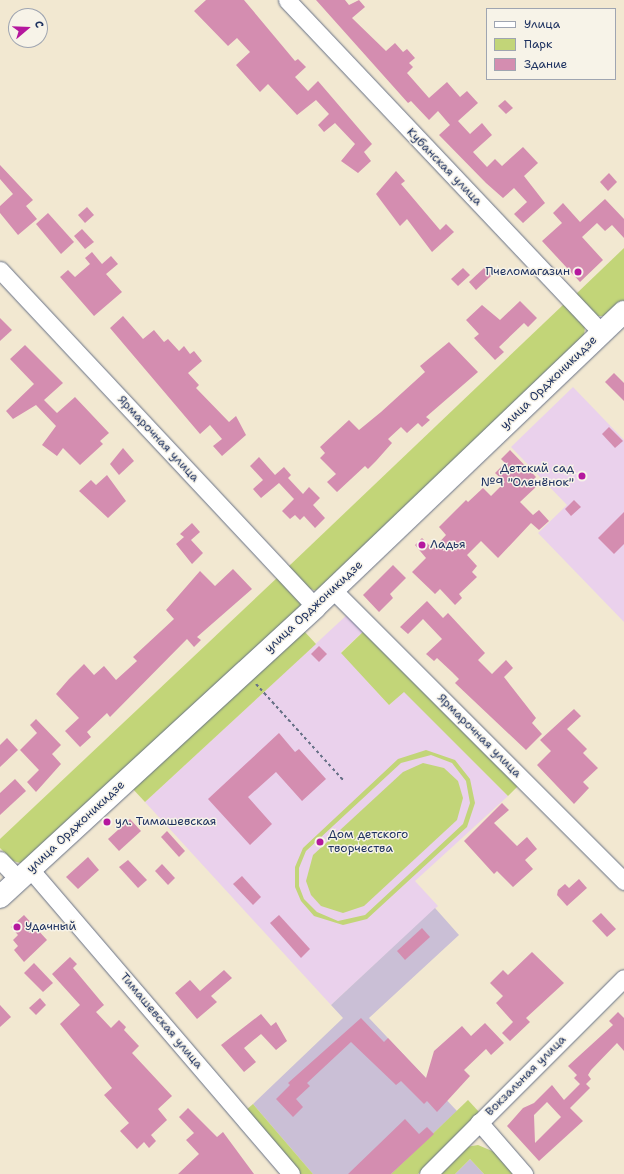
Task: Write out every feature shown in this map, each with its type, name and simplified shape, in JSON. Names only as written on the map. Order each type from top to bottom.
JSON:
[{"type":"main road","name":"улица Орджоникидзе","points":[[0,897],[315,607],[616,324]]},
{"type":"street","name":"Кубанская улица","points":[[287,0],[616,324]]},
{"type":"street","name":"Ярмарочная улица","points":[[0,270],[315,607]]},
{"type":"street","name":"Ярмарочная улица","points":[[333,590],[624,881]]},
{"type":"street","name":"Тимашевская улица","points":[[0,860],[25,875],[291,1174]]},
{"type":"street","name":"Вокзальная улица","points":[[428,1174],[624,978]]},
{"type":"street","points":[[479,1122],[524,1174]]},
{"type":"path","points":[[245,672],[344,781]]},
{"type":"shaded area","name":"Детский сад №9 \"Оленёнок\"","points":[[573,387],[624,440],[624,622],[538,533],[567,505],[511,447]]},
{"type":"shaded area","name":"Дом детского творчества","points":[[349,613],[365,630],[341,652],[389,705],[404,691],[508,796],[415,881],[438,906],[331,1005],[145,802]]},
{"type":"shaded area","points":[[435,908],[459,935],[369,1018],[457,1111],[391,1174],[313,1174],[253,1104],[343,1018],[331,1005]]},
{"type":"shaded area","points":[[470,1159],[484,1174],[455,1174]]},
{"type":"green space","points":[[624,248],[624,301],[609,316],[594,316],[575,295]]},
{"type":"green space","points":[[564,304],[585,325],[584,338],[317,591],[307,588],[288,567]]},
{"type":"green space","points":[[279,576],[301,603],[300,610],[24,864],[13,861],[0,848],[0,839]]},
{"type":"green space","points":[[365,630],[520,784],[508,796],[404,692],[389,705],[341,653]]},
{"type":"green space","points":[[304,631],[316,644],[145,802],[132,788]]},
{"type":"green space","points":[[426,750],[455,760],[470,779],[475,803],[467,827],[367,919],[343,925],[314,916],[301,901],[295,887],[295,867],[303,848],[398,759]],"holes":[[[431,755],[452,763],[466,781],[470,803],[463,824],[365,915],[338,921],[317,912],[304,899],[299,886],[299,868],[306,851],[401,763]]]},
{"type":"green space","points":[[423,763],[444,768],[458,781],[463,798],[457,820],[364,906],[343,913],[321,906],[311,895],[306,881],[313,855],[403,772]]},
{"type":"green space","points":[[468,1100],[479,1112],[418,1174],[391,1174]]},
{"type":"green space","points":[[253,1104],[313,1174],[298,1174],[245,1111]]},
{"type":"green space","points":[[478,1145],[499,1154],[517,1174],[484,1174],[470,1159],[455,1174],[439,1174],[466,1147]]},
{"type":"building","points":[[206,0],[244,0],[295,61],[298,59],[306,67],[295,77],[308,91],[318,81],[372,144],[364,152],[371,161],[358,173],[341,161],[355,144],[335,123],[324,132],[318,125],[329,114],[316,100],[297,115],[268,84],[260,92],[236,65],[250,52],[237,38],[228,46],[194,11]]},
{"type":"building","points":[[316,0],[345,0],[349,5],[359,0],[365,7],[352,18],[386,51],[395,43],[403,52],[407,49],[415,58],[409,63],[413,67],[407,73],[429,98],[447,82],[460,97],[467,91],[478,103],[458,121],[470,134],[482,123],[492,135],[473,152],[487,167],[495,159],[502,166],[523,147],[538,163],[524,176],[545,203],[523,223],[514,214],[527,202],[514,188],[503,198],[486,183],[439,135],[450,125],[438,111],[429,120],[411,101],[408,103]]},
{"type":"building","points":[[505,100],[513,108],[506,114],[498,106]]},
{"type":"building","points":[[0,165],[33,200],[26,206],[37,219],[18,235],[0,213],[0,206],[13,194],[0,179]]},
{"type":"building","points":[[396,171],[405,181],[401,184],[440,230],[446,224],[454,232],[432,252],[407,219],[400,226],[376,194]]},
{"type":"building","points":[[609,173],[617,182],[608,191],[600,182]]},
{"type":"building","points":[[605,199],[624,219],[624,238],[612,225],[605,231],[597,223],[582,237],[603,260],[580,282],[542,241],[562,223],[553,213],[563,203],[580,222]]},
{"type":"building","points":[[87,207],[94,215],[85,223],[78,215]]},
{"type":"building","points":[[48,213],[74,242],[61,254],[36,224]]},
{"type":"building","points":[[82,229],[94,242],[85,249],[74,236]]},
{"type":"building","points":[[92,252],[102,264],[111,256],[118,264],[106,274],[122,292],[94,316],[60,277],[68,270],[75,277],[90,264],[85,258]]},
{"type":"building","points":[[485,267],[492,275],[476,290],[469,282]]},
{"type":"building","points":[[463,268],[470,275],[458,286],[451,279]]},
{"type":"building","points":[[520,301],[537,318],[528,327],[524,323],[499,347],[504,352],[495,360],[474,338],[479,334],[466,320],[482,305],[500,320]]},
{"type":"building","points":[[123,316],[143,339],[154,330],[164,342],[168,339],[179,351],[184,346],[190,354],[194,351],[202,361],[188,373],[199,385],[196,388],[229,422],[236,416],[246,435],[222,456],[213,446],[222,439],[210,425],[200,434],[110,328]]},
{"type":"building","points":[[0,318],[12,330],[0,341]]},
{"type":"building","points":[[449,342],[478,372],[426,417],[430,420],[422,427],[418,423],[407,433],[401,427],[388,439],[392,443],[376,461],[368,469],[365,466],[337,492],[327,482],[336,474],[320,458],[325,453],[320,447],[349,420],[359,430],[425,372],[420,366]]},
{"type":"building","points":[[25,345],[63,383],[44,400],[57,413],[75,397],[109,433],[100,441],[103,444],[80,465],[63,448],[57,456],[42,445],[56,426],[36,405],[13,419],[6,411],[34,384],[10,359]]},
{"type":"building","points":[[614,373],[624,383],[624,401],[605,382]]},
{"type":"building","points":[[609,427],[623,441],[615,448],[602,434]]},
{"type":"building","points":[[123,448],[134,461],[119,475],[110,464]]},
{"type":"building","points":[[510,450],[536,477],[532,481],[537,486],[520,502],[533,515],[539,510],[549,521],[539,530],[531,523],[498,558],[481,541],[467,555],[477,566],[472,572],[477,577],[459,594],[462,598],[455,605],[440,589],[435,594],[412,572],[426,558],[415,545],[422,538],[433,549],[446,535],[439,527],[466,500],[468,502],[483,488],[491,496],[505,482],[495,473],[505,463],[501,459]]},
{"type":"building","points":[[259,457],[275,475],[284,467],[291,475],[288,478],[303,494],[309,487],[320,498],[313,505],[325,518],[315,528],[304,516],[300,520],[295,515],[290,519],[282,511],[294,499],[279,483],[261,498],[253,489],[263,480],[250,466]]},
{"type":"building","points":[[107,475],[126,501],[108,518],[79,491],[91,480],[96,485]]},
{"type":"building","points":[[574,500],[581,507],[571,516],[565,509]]},
{"type":"building","points":[[624,512],[624,544],[614,554],[598,538]]},
{"type":"building","points":[[192,523],[200,532],[191,540],[203,553],[192,564],[176,544],[184,537],[180,534]]},
{"type":"building","points":[[393,565],[406,578],[390,594],[393,598],[379,612],[363,595]]},
{"type":"building","points":[[233,569],[252,589],[197,637],[201,640],[194,647],[187,639],[110,717],[107,713],[87,732],[91,737],[80,747],[65,731],[79,718],[56,694],[84,664],[94,675],[104,666],[116,680],[137,661],[133,657],[174,619],[166,610],[200,571],[215,586]]},
{"type":"building","points":[[427,601],[443,618],[448,613],[485,653],[478,660],[492,674],[506,660],[513,668],[504,677],[536,718],[532,723],[542,734],[526,750],[455,683],[459,679],[452,672],[437,658],[434,661],[426,654],[442,639],[423,619],[408,634],[400,627]]},
{"type":"building","points":[[319,646],[327,654],[319,662],[311,654]]},
{"type":"building","points":[[574,709],[581,716],[567,729],[587,749],[583,753],[598,768],[583,782],[589,788],[574,804],[537,765],[551,751],[540,740]]},
{"type":"building","points":[[36,719],[61,745],[52,754],[61,764],[36,792],[27,782],[39,770],[20,750],[37,733],[30,725]]},
{"type":"building","points":[[279,733],[295,752],[299,749],[326,779],[302,801],[276,772],[248,797],[272,824],[250,845],[208,799]]},
{"type":"building","points":[[7,738],[18,750],[0,767],[0,745]]},
{"type":"building","points":[[15,779],[26,791],[0,815],[0,793]]},
{"type":"building","points":[[502,803],[509,810],[494,823],[517,846],[527,837],[537,849],[525,860],[533,869],[513,887],[497,871],[494,874],[464,841]]},
{"type":"building","points":[[130,819],[141,831],[119,851],[108,839]]},
{"type":"building","points":[[167,831],[185,851],[179,857],[161,837]]},
{"type":"building","points":[[88,857],[99,870],[78,889],[66,877]]},
{"type":"building","points":[[128,860],[147,880],[138,888],[119,867]]},
{"type":"building","points":[[162,864],[175,878],[168,885],[155,871]]},
{"type":"building","points":[[242,876],[261,897],[253,905],[233,884]]},
{"type":"building","points":[[579,879],[587,888],[567,906],[557,895],[558,890],[565,884],[569,888]]},
{"type":"building","points":[[601,913],[616,929],[607,937],[592,921]]},
{"type":"building","points":[[24,915],[47,940],[24,962],[14,950],[18,946],[13,940],[18,935],[11,927]]},
{"type":"building","points":[[279,915],[310,949],[301,958],[270,923]]},
{"type":"building","points":[[422,928],[430,937],[405,960],[397,951]]},
{"type":"building","points":[[532,952],[564,983],[526,1018],[530,1022],[510,1041],[502,1033],[513,1022],[496,1003],[503,996],[490,983],[503,970],[508,975]]},
{"type":"building","points":[[70,957],[77,964],[73,968],[104,1005],[96,1012],[111,1028],[119,1020],[126,1027],[124,1030],[139,1046],[132,1053],[172,1096],[158,1109],[167,1120],[151,1135],[156,1141],[149,1148],[144,1142],[137,1149],[120,1131],[129,1123],[104,1095],[112,1088],[60,1024],[80,1005],[52,974]]},
{"type":"building","points":[[34,963],[53,983],[43,992],[24,973]]},
{"type":"building","points":[[224,970],[232,978],[211,996],[217,1002],[197,1019],[175,993],[190,980],[200,991]]},
{"type":"building","points":[[40,998],[46,1005],[36,1015],[29,1008]]},
{"type":"building","points":[[0,1005],[11,1017],[0,1027]]},
{"type":"building","points":[[618,1012],[624,1018],[624,1051],[617,1043],[591,1070],[588,1075],[591,1079],[586,1084],[590,1088],[570,1108],[583,1121],[539,1161],[507,1126],[523,1108],[534,1103],[552,1085],[564,1100],[580,1084],[574,1078],[577,1075],[568,1066],[613,1025],[609,1021]],"holes":[[[547,1102],[561,1117],[535,1143],[534,1115]]]},
{"type":"building","points":[[261,1014],[271,1026],[276,1022],[287,1041],[276,1050],[261,1034],[244,1048],[256,1062],[244,1072],[221,1045]]},
{"type":"building","points":[[361,1018],[384,1042],[388,1038],[426,1078],[434,1051],[462,1026],[471,1036],[485,1023],[504,1043],[491,1055],[486,1049],[464,1070],[470,1076],[437,1112],[427,1101],[424,1104],[401,1081],[396,1085],[351,1042],[307,1083],[310,1086],[296,1099],[303,1107],[293,1117],[276,1099],[290,1085],[288,1083]]},
{"type":"building","points":[[188,1108],[217,1137],[223,1132],[254,1174],[178,1174],[199,1154],[186,1140],[194,1133],[179,1117]]},
{"type":"building","points":[[405,1119],[419,1134],[427,1127],[434,1134],[391,1174],[348,1174]]},
{"type":"place","name":"Пчеломагазин","points":[[578,272]]},
{"type":"place","name":"Детский сад №9 \"Оленёнок\"","points":[[582,476]]},
{"type":"place","name":"Ладья","points":[[422,545]]},
{"type":"place","name":"ул. Тимашевская","points":[[107,822]]},
{"type":"place","name":"Дом детского творчества","points":[[320,842]]},
{"type":"place","name":"Удачный","points":[[17,927]]}]
